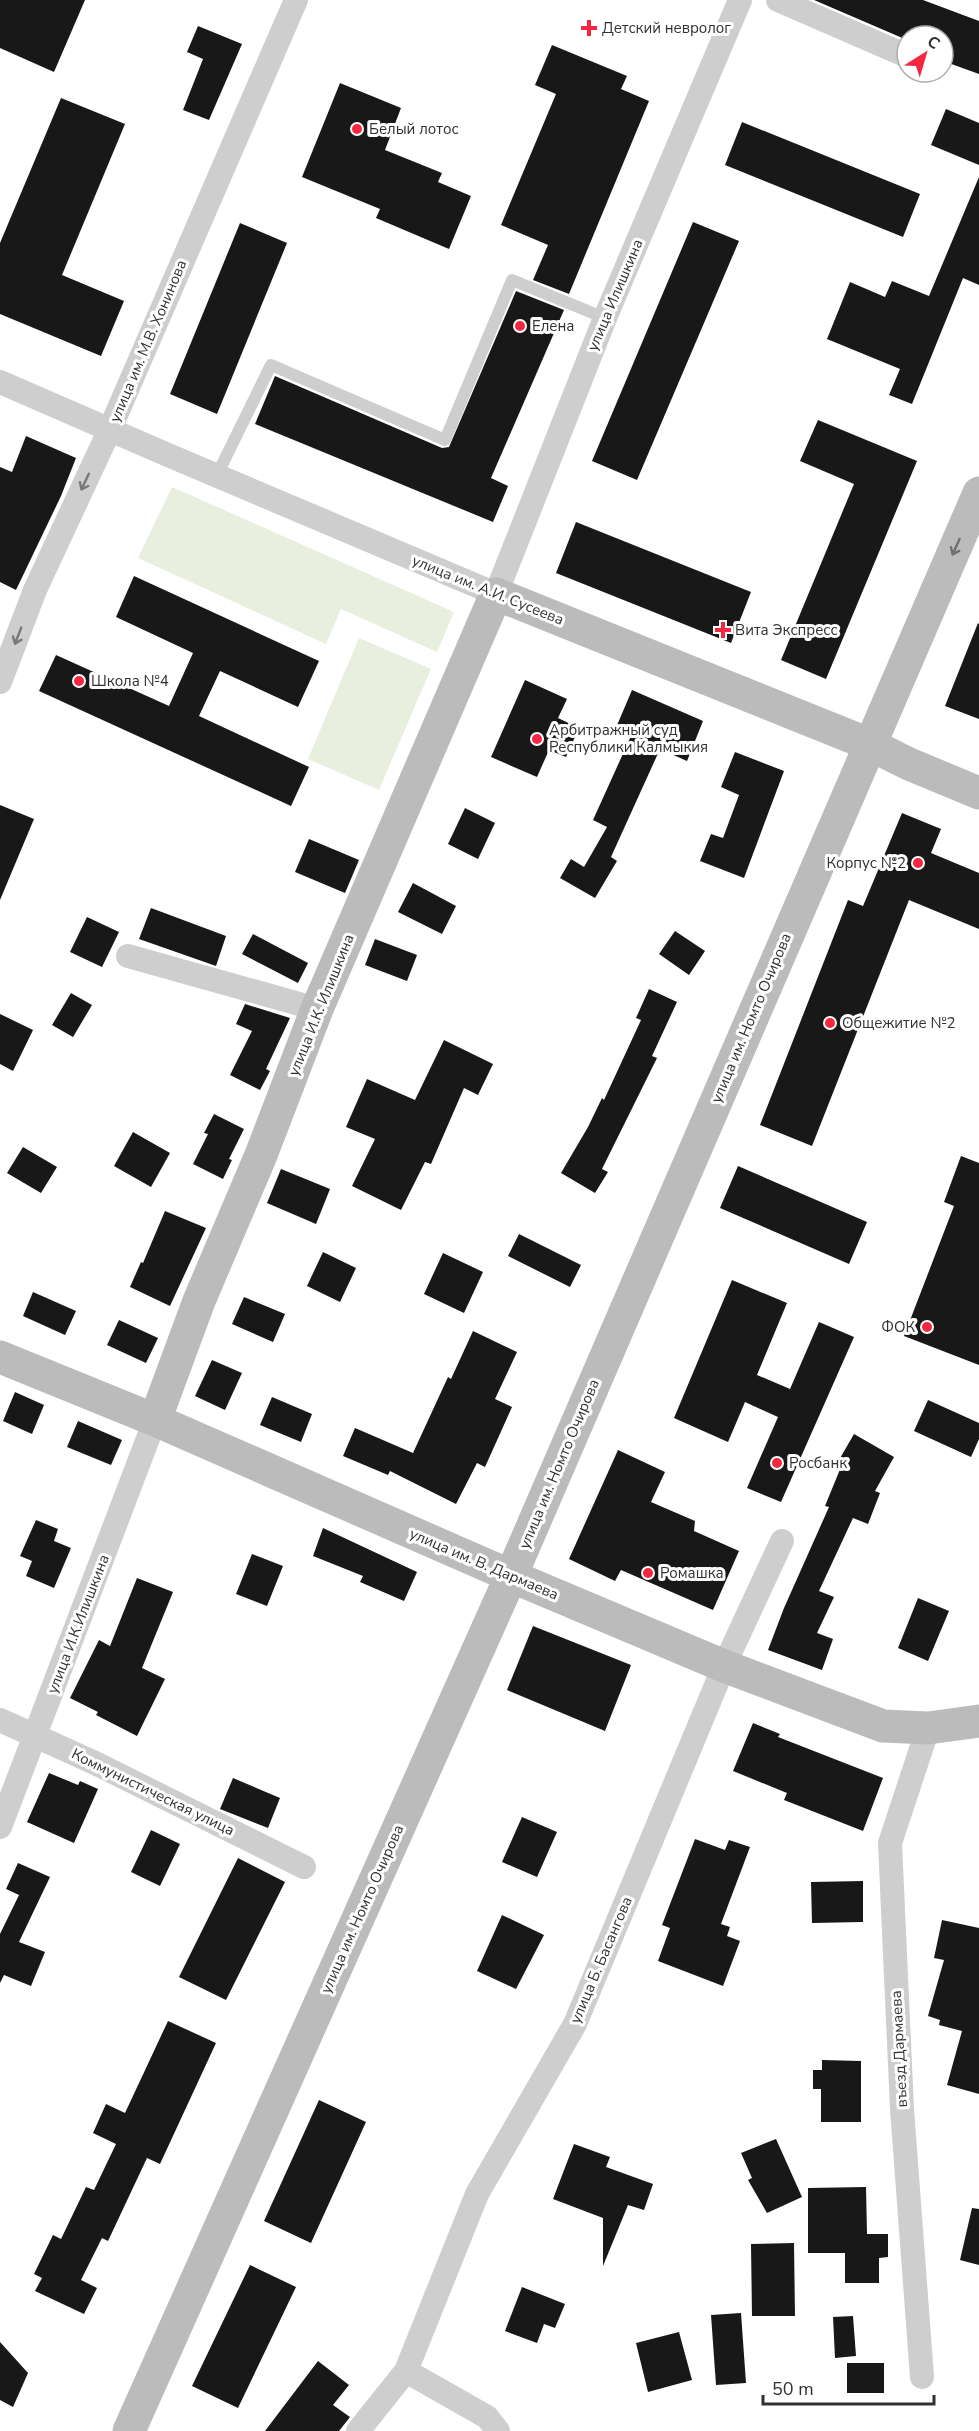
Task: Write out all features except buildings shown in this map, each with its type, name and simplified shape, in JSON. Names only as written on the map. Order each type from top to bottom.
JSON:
[{"type":"street","name":"улица им. М.В. Хонинова","points":[[0,682],[35,590],[110,429],[296,0]]},
{"type":"street","name":"улица Илишкина","points":[[496,594],[604,318],[740,0]]},
{"type":"street","points":[[778,0],[895,51]]},
{"type":"street","name":"улица им. А.И. Сусеева","points":[[0,382],[496,594],[869,744],[909,764],[979,793]]},
{"type":"street","name":"улица им. Номто Очирова","points":[[129,2431],[511,1576],[979,493]]},
{"type":"street","name":"улица И.К. Илишкина","points":[[155,1420],[199,1301],[261,1155],[317,1009],[496,594]]},
{"type":"street","points":[[128,956],[317,1009]]},
{"type":"street","name":"улица им. В. Дармаева","points":[[0,1357],[155,1420],[511,1576],[724,1666],[883,1725],[928,1728],[979,1721]]},
{"type":"street","name":"улица И.К.Илишкина","points":[[0,1827],[155,1420]]},
{"type":"street","name":"улица Б. Басангова","points":[[358,2431],[406,2371],[477,2194],[574,2024],[724,1666],[782,1541]]},
{"type":"street","name":"Коммунистическая улица","points":[[0,1720],[95,1763],[304,1867]]},
{"type":"street","name":"въезд Дармаева","points":[[922,2377],[902,2109],[890,1843],[928,1728]]},
{"type":"street","points":[[406,2371],[487,2417],[498,2431]]},
{"type":"lane","points":[[217,475],[271,365],[445,440],[512,280],[604,318]]},
{"type":"green space","points":[[172,487],[454,612],[437,652],[341,609],[326,644],[138,558]]},
{"type":"green space","points":[[359,638],[431,669],[379,790],[308,759]]},
{"type":"place","name":"Детский невролог","points":[[589,28]]},
{"type":"place","name":"Белый лотос","points":[[357,129]]},
{"type":"place","name":"Елена","points":[[520,326]]},
{"type":"place","name":"Вита Экспресс","points":[[723,630]]},
{"type":"place","name":"Школа №4","points":[[79,681]]},
{"type":"place","name":"Арбитражный суд Республики Калмыкия","points":[[537,739]]},
{"type":"place","name":"Корпус №2","points":[[918,863]]},
{"type":"place","name":"Общежитие №2","points":[[830,1023]]},
{"type":"place","name":"ФОК","points":[[927,1327]]},
{"type":"place","name":"Росбанк","points":[[777,1463]]},
{"type":"place","name":"Ромашка","points":[[648,1573]]}]
